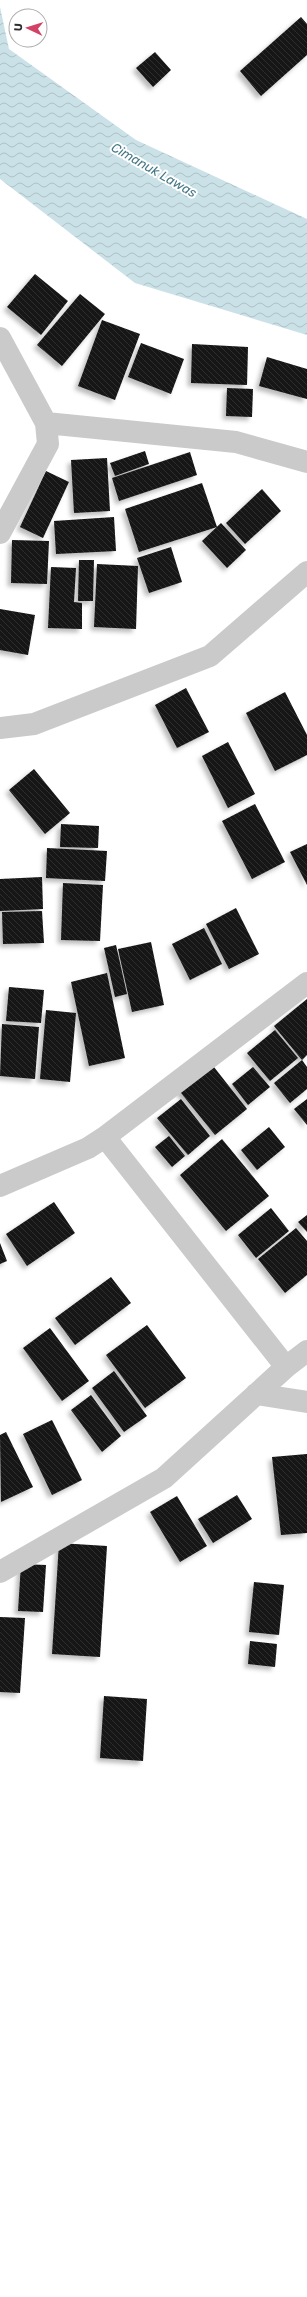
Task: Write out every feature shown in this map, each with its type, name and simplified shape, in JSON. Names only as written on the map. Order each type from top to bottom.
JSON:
[{"type":"street","points":[[0,338],[46,423],[48,444],[0,533]]},
{"type":"street","points":[[46,423],[236,442],[307,462]]},
{"type":"street","points":[[0,728],[34,724],[210,656],[307,572]]},
{"type":"street","points":[[0,1186],[88,1148],[105,1137],[307,983]]},
{"type":"street","points":[[105,1137],[286,1367]]},
{"type":"street","points":[[0,1572],[164,1478],[286,1367],[307,1351]]},
{"type":"street","points":[[256,1394],[307,1402]]},
{"type":"water","name":"Cimanuk Lawas","points":[[0,7],[9,49],[136,140],[307,219],[307,335],[135,283],[0,179]]},
{"type":"building","points":[[301,17],[307,24],[307,55],[261,96],[240,71]]},
{"type":"building","points":[[155,52],[171,70],[153,87],[136,68]]},
{"type":"building","points":[[35,274],[68,301],[41,335],[7,307]]},
{"type":"building","points":[[80,294],[105,314],[62,366],[37,345]]},
{"type":"building","points":[[102,320],[140,334],[115,400],[78,386]]},
{"type":"building","points":[[141,343],[184,359],[171,394],[128,377]]},
{"type":"building","points":[[192,344],[248,347],[247,385],[191,383]]},
{"type":"building","points":[[267,357],[307,369],[307,399],[259,386]]},
{"type":"building","points":[[227,388],[253,389],[252,417],[226,416]]},
{"type":"building","points":[[145,451],[149,464],[115,476],[110,463]]},
{"type":"building","points":[[190,452],[197,475],[119,501],[112,478]]},
{"type":"building","points":[[107,458],[110,511],[74,513],[71,460]]},
{"type":"building","points":[[46,471],[69,482],[43,538],[20,527]]},
{"type":"building","points":[[202,483],[217,527],[139,552],[125,509]]},
{"type":"building","points":[[262,489],[281,511],[245,544],[226,523]]},
{"type":"building","points":[[114,517],[116,551],[56,554],[54,521]]},
{"type":"building","points":[[221,523],[246,550],[227,568],[202,541]]},
{"type":"building","points":[[12,540],[49,541],[47,584],[11,583]]},
{"type":"building","points":[[171,547],[182,582],[149,593],[137,558]]},
{"type":"building","points":[[79,560],[94,560],[93,601],[78,601]]},
{"type":"building","points":[[97,564],[138,566],[136,629],[94,627]]},
{"type":"building","points":[[51,567],[76,568],[74,602],[82,603],[82,629],[48,628]]},
{"type":"building","points":[[0,609],[35,615],[28,655],[0,650]]},
{"type":"building","points":[[186,688],[209,732],[177,748],[155,705]]},
{"type":"building","points":[[285,692],[307,735],[307,755],[275,771],[246,713]]},
{"type":"building","points":[[228,742],[255,794],[228,808],[202,756]]},
{"type":"building","points":[[34,769],[70,813],[45,834],[9,790]]},
{"type":"building","points":[[255,804],[285,862],[252,879],[222,821]]},
{"type":"building","points":[[61,824],[99,826],[98,848],[60,847]]},
{"type":"building","points":[[307,844],[307,885],[290,852]]},
{"type":"building","points":[[47,848],[107,851],[105,881],[46,878]]},
{"type":"building","points":[[42,877],[43,909],[0,911],[0,879]]},
{"type":"building","points":[[63,883],[103,885],[100,941],[61,940]]},
{"type":"building","points":[[236,908],[259,954],[229,969],[206,924]]},
{"type":"building","points":[[42,911],[44,943],[3,944],[2,912]]},
{"type":"building","points":[[204,928],[222,964],[190,980],[172,944]]},
{"type":"building","points":[[151,942],[164,1005],[132,1012],[118,949]]},
{"type":"building","points":[[116,945],[127,994],[115,997],[104,948]]},
{"type":"building","points":[[107,973],[125,1058],[89,1066],[71,982]]},
{"type":"building","points":[[9,987],[44,990],[41,1023],[6,1021]]},
{"type":"building","points":[[307,999],[307,1055],[302,1060],[274,1026]]},
{"type":"building","points":[[46,1010],[76,1013],[70,1082],[40,1079]]},
{"type":"building","points":[[2,1024],[39,1027],[35,1079],[0,1076]]},
{"type":"building","points":[[275,1030],[298,1058],[270,1081],[247,1053]]},
{"type":"building","points":[[302,1060],[307,1067],[307,1089],[290,1103],[274,1083]]},
{"type":"building","points":[[210,1062],[247,1109],[215,1135],[177,1088]]},
{"type":"building","points":[[253,1067],[270,1087],[248,1105],[232,1084]]},
{"type":"building","points":[[181,1099],[210,1136],[188,1155],[157,1118]]},
{"type":"building","points":[[307,1099],[307,1125],[294,1109]]},
{"type":"building","points":[[269,1127],[285,1147],[257,1170],[241,1150]]},
{"type":"building","points":[[169,1136],[185,1156],[172,1167],[155,1147]]},
{"type":"building","points":[[222,1139],[269,1196],[226,1231],[180,1175]]},
{"type":"building","points":[[54,1202],[75,1233],[27,1266],[6,1234]]},
{"type":"building","points":[[271,1208],[289,1231],[256,1258],[238,1235]]},
{"type":"building","points":[[307,1215],[307,1232],[298,1222]]},
{"type":"building","points":[[296,1228],[307,1241],[307,1275],[285,1293],[258,1259]]},
{"type":"building","points":[[0,1243],[7,1261],[0,1264]]},
{"type":"building","points":[[111,1277],[131,1303],[75,1345],[55,1318]]},
{"type":"building","points":[[147,1325],[186,1378],[145,1408],[106,1355]]},
{"type":"building","points":[[50,1328],[89,1381],[62,1401],[23,1348]]},
{"type":"building","points":[[114,1371],[147,1416],[124,1432],[92,1388]]},
{"type":"building","points":[[91,1395],[121,1436],[102,1452],[71,1410]]},
{"type":"building","points":[[52,1420],[82,1480],[52,1495],[23,1434]]},
{"type":"building","points":[[6,1432],[33,1487],[1,1502],[0,1435]]},
{"type":"building","points":[[307,1454],[307,1533],[281,1535],[272,1457]]},
{"type":"building","points":[[237,1495],[252,1519],[213,1543],[198,1519]]},
{"type":"building","points":[[177,1496],[207,1546],[180,1562],[150,1512]]},
{"type":"building","points":[[59,1543],[107,1546],[100,1657],[52,1654]]},
{"type":"building","points":[[21,1564],[46,1565],[43,1612],[18,1611]]},
{"type":"building","points":[[254,1582],[284,1585],[279,1635],[249,1632]]},
{"type":"building","points":[[0,1617],[25,1618],[20,1693],[0,1692]]},
{"type":"building","points":[[250,1641],[277,1644],[275,1667],[248,1664]]},
{"type":"building","points":[[104,1696],[147,1699],[143,1761],[100,1758]]}]
